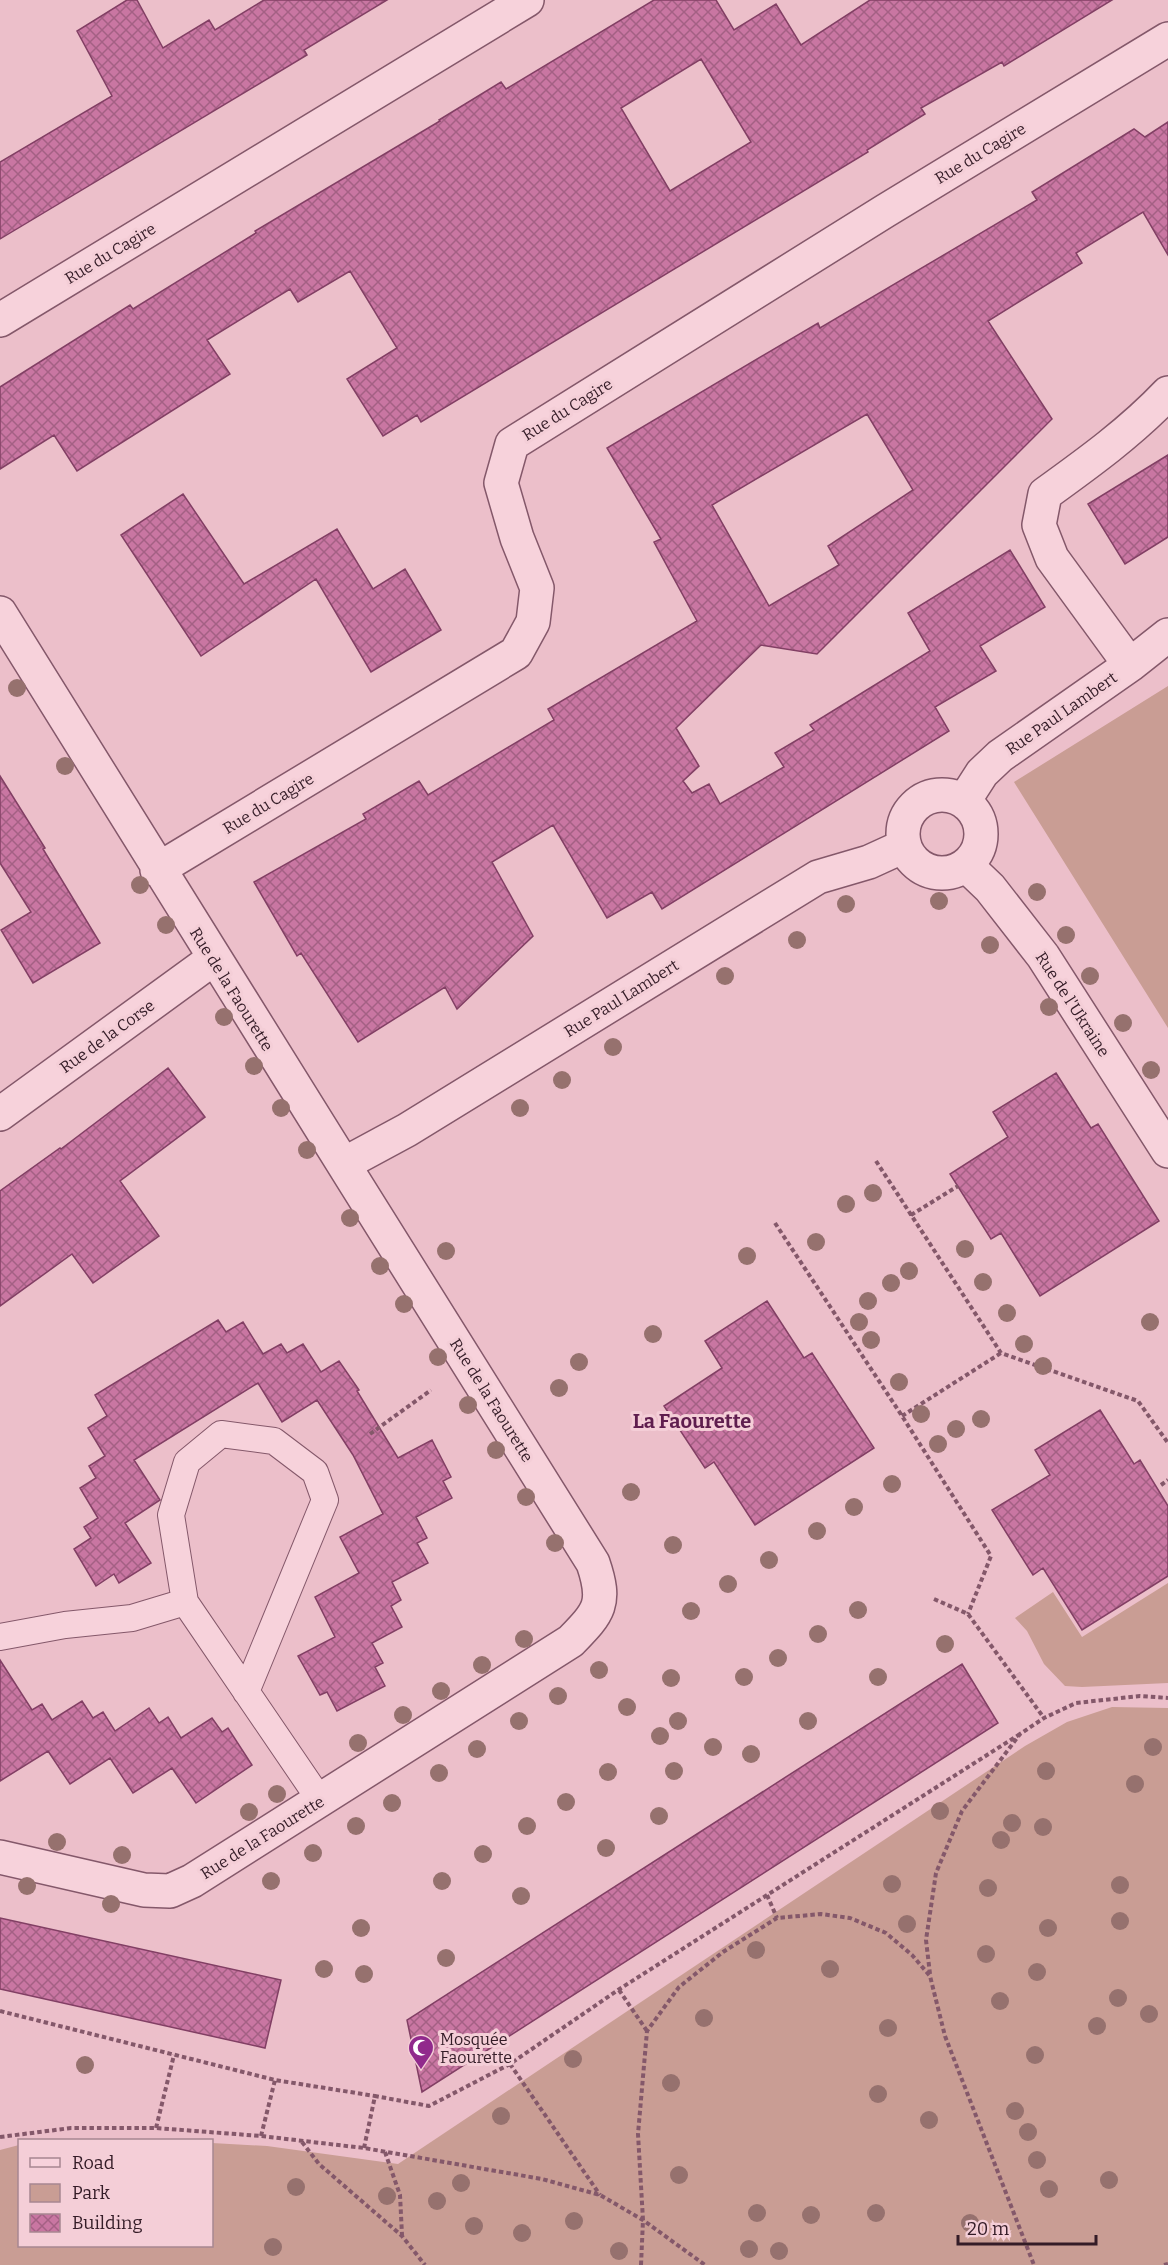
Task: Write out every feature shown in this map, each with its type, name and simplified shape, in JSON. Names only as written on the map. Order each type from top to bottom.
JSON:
[{"type":"street","name":"Rue du Cagire","points":[[0,320],[527,0]]},
{"type":"street","name":"Rue du Cagire","points":[[157,870],[516,653],[533,622],[537,588],[517,538],[501,483],[512,444],[885,211],[1168,39]]},
{"type":"street","points":[[1130,665],[1052,558],[1039,525],[1045,494],[1146,416],[1168,393]]},
{"type":"street","name":"Rue de la Faourette","points":[[0,613],[157,870],[593,1563],[600,1583],[601,1602],[593,1619],[571,1641],[192,1881],[170,1891],[144,1890],[0,1857]]},
{"type":"street","name":"Rue Paul Lambert","points":[[964,801],[982,773],[1000,756],[1130,665],[1168,635]]},
{"type":"street","points":[[949,795],[964,801],[976,815],[982,833],[978,851],[967,866],[955,872],[942,874],[926,871],[912,861],[904,846],[903,830],[907,815],[918,802],[932,796],[949,795]]},
{"type":"street","name":"Rue Paul Lambert","points":[[344,1164],[407,1130],[818,877],[869,861],[904,846]]},
{"type":"street","name":"Rue de l'Ukraine","points":[[967,866],[990,888],[1043,956],[1168,1151]]},
{"type":"street","name":"Rue de la Corse","points":[[0,1114],[213,959]]},
{"type":"lane","points":[[246,1692],[325,1500],[315,1472],[274,1441],[221,1434],[187,1462],[171,1515],[186,1602],[246,1692],[320,1800]]},
{"type":"lane","points":[[0,1636],[65,1625],[132,1618],[186,1602]]},
{"type":"path","points":[[876,1161],[1001,1353],[1138,1401],[1168,1443]]},
{"type":"path","points":[[911,1215],[958,1186]]},
{"type":"path","points":[[775,1223],[991,1556],[968,1614]]},
{"type":"path","points":[[902,1416],[1001,1353]]},
{"type":"path","points":[[370,1434],[430,1390]]},
{"type":"path","points":[[1161,1485],[1168,1480]]},
{"type":"path","points":[[934,1599],[968,1614],[1044,1718]]},
{"type":"path","points":[[0,2011],[275,2080],[429,2106],[510,2064],[618,1990],[1044,1718],[1076,1703],[1140,1696],[1168,1698]]},
{"type":"path","points":[[1020,1734],[962,1811],[936,1873],[926,1940],[930,1976],[945,2036],[1034,2265]]},
{"type":"path","points":[[767,1895],[777,1918]]},
{"type":"path","points":[[641,2265],[643,2220],[638,2134],[647,2031],[679,1987],[723,1952],[777,1918],[821,1914],[850,1918],[886,1933],[912,1955],[930,1976]]},
{"type":"path","points":[[618,1990],[647,2031]]},
{"type":"path","points":[[156,2128],[174,2055]]},
{"type":"path","points":[[510,2064],[600,2195]]},
{"type":"path","points":[[261,2136],[275,2080]]},
{"type":"path","points":[[364,2148],[375,2096]]},
{"type":"path","points":[[0,2138],[71,2128],[156,2128],[261,2136],[364,2148],[542,2179],[600,2195],[643,2220],[705,2265]]},
{"type":"path","points":[[302,2141],[319,2164],[402,2236],[425,2265]]},
{"type":"path","points":[[385,2152],[400,2195],[402,2236]]},
{"type":"path","points":[[1164,2265],[1168,2264]]},
{"type":"green space","points":[[1168,686],[1168,1028],[1014,782]]},
{"type":"green space","points":[[1168,1583],[1168,1683],[1065,1686],[1044,1664],[1027,1631],[1015,1618],[1053,1592],[1082,1637]]},
{"type":"green space","points":[[1112,1707],[1168,1708],[1168,2265],[0,2265],[0,2150],[18,2145],[18,2247],[213,2247],[213,2143],[267,2146],[398,2164],[1025,1746],[1067,1722]]},
{"type":"building","points":[[127,0],[137,0],[163,48],[209,20],[215,30],[264,0],[387,0],[304,50],[307,55],[0,239],[0,162],[112,96],[77,31]]},
{"type":"building","points":[[654,0],[716,0],[734,30],[776,4],[801,45],[870,0],[1112,0],[1004,66],[1002,62],[921,108],[925,114],[867,150],[868,152],[421,422],[417,415],[383,436],[347,379],[397,348],[350,271],[298,302],[290,289],[207,340],[230,374],[77,471],[54,435],[0,469],[0,387],[130,305],[133,309],[256,233],[255,231],[501,82],[506,89]],"holes":[[[701,59],[751,142],[670,191],[621,108]]]},
{"type":"building","points":[[1168,122],[1168,255],[1143,212],[1076,253],[1082,263],[988,321],[1052,419],[817,654],[761,645],[676,728],[699,766],[683,781],[692,793],[709,784],[720,804],[784,767],[775,753],[814,730],[810,725],[930,651],[908,613],[1010,550],[1045,607],[980,646],[996,671],[935,707],[949,731],[662,909],[652,892],[607,918],[553,825],[492,862],[533,936],[457,1009],[445,987],[358,1042],[301,953],[297,956],[254,882],[366,819],[363,814],[419,781],[428,795],[554,720],[548,709],[697,621],[654,542],[661,539],[607,448],[818,323],[820,328],[1037,200],[1032,192],[1134,129],[1145,137]],"holes":[[[867,414],[913,490],[828,546],[839,565],[769,606],[712,505]]]},
{"type":"building","points":[[1168,455],[1168,537],[1125,564],[1088,504]]},
{"type":"building","points":[[183,494],[244,584],[337,529],[373,589],[405,569],[441,630],[371,672],[316,579],[201,656],[121,535]]},
{"type":"building","points":[[0,776],[100,943],[33,983],[1,930],[31,912],[0,863]]},
{"type":"building","points":[[168,1068],[205,1117],[120,1181],[159,1236],[93,1283],[72,1254],[0,1306],[0,1191],[61,1149]]},
{"type":"building","points":[[1056,1073],[1091,1128],[1098,1124],[1159,1221],[1040,1296],[1001,1233],[991,1239],[950,1174],[1008,1137],[993,1112]]},
{"type":"building","points":[[767,1301],[804,1358],[812,1353],[874,1448],[755,1525],[714,1462],[705,1468],[664,1406],[722,1368],[705,1341]]},
{"type":"building","points":[[218,1320],[226,1332],[243,1322],[263,1354],[281,1344],[287,1353],[303,1344],[321,1372],[339,1361],[359,1390],[357,1391],[398,1458],[432,1440],[451,1477],[443,1481],[452,1498],[416,1517],[427,1538],[417,1543],[428,1563],[392,1582],[401,1600],[391,1606],[402,1627],[372,1643],[383,1663],[375,1667],[385,1686],[337,1711],[327,1692],[320,1695],[298,1656],[335,1637],[315,1597],[359,1573],[340,1537],[383,1514],[353,1455],[317,1400],[282,1422],[258,1383],[134,1460],[160,1500],[125,1523],[151,1563],[119,1583],[114,1574],[96,1586],[74,1549],[91,1538],[84,1527],[98,1518],[80,1488],[96,1478],[89,1466],[105,1456],[88,1428],[107,1416],[95,1395]]},
{"type":"building","points":[[1100,1410],[1134,1464],[1140,1460],[1168,1506],[1168,1576],[1082,1630],[1043,1568],[1033,1575],[992,1510],[1050,1475],[1035,1450]]},
{"type":"building","points":[[0,1660],[32,1710],[42,1704],[52,1720],[82,1701],[93,1718],[103,1712],[115,1731],[149,1708],[159,1723],[168,1717],[181,1738],[212,1718],[222,1732],[228,1728],[252,1765],[196,1803],[172,1768],[133,1793],[110,1758],[70,1784],[48,1751],[0,1781]]},
{"type":"building","points":[[962,1664],[998,1723],[422,2092],[407,2020]]},
{"type":"building","points":[[0,1918],[281,1980],[265,2048],[0,1989]]},
{"type":"place","name":"Mosquée Faourette","points":[[421,2071]]},
{"type":"district","name":"La Faourette","points":[[692,1421]]}]
